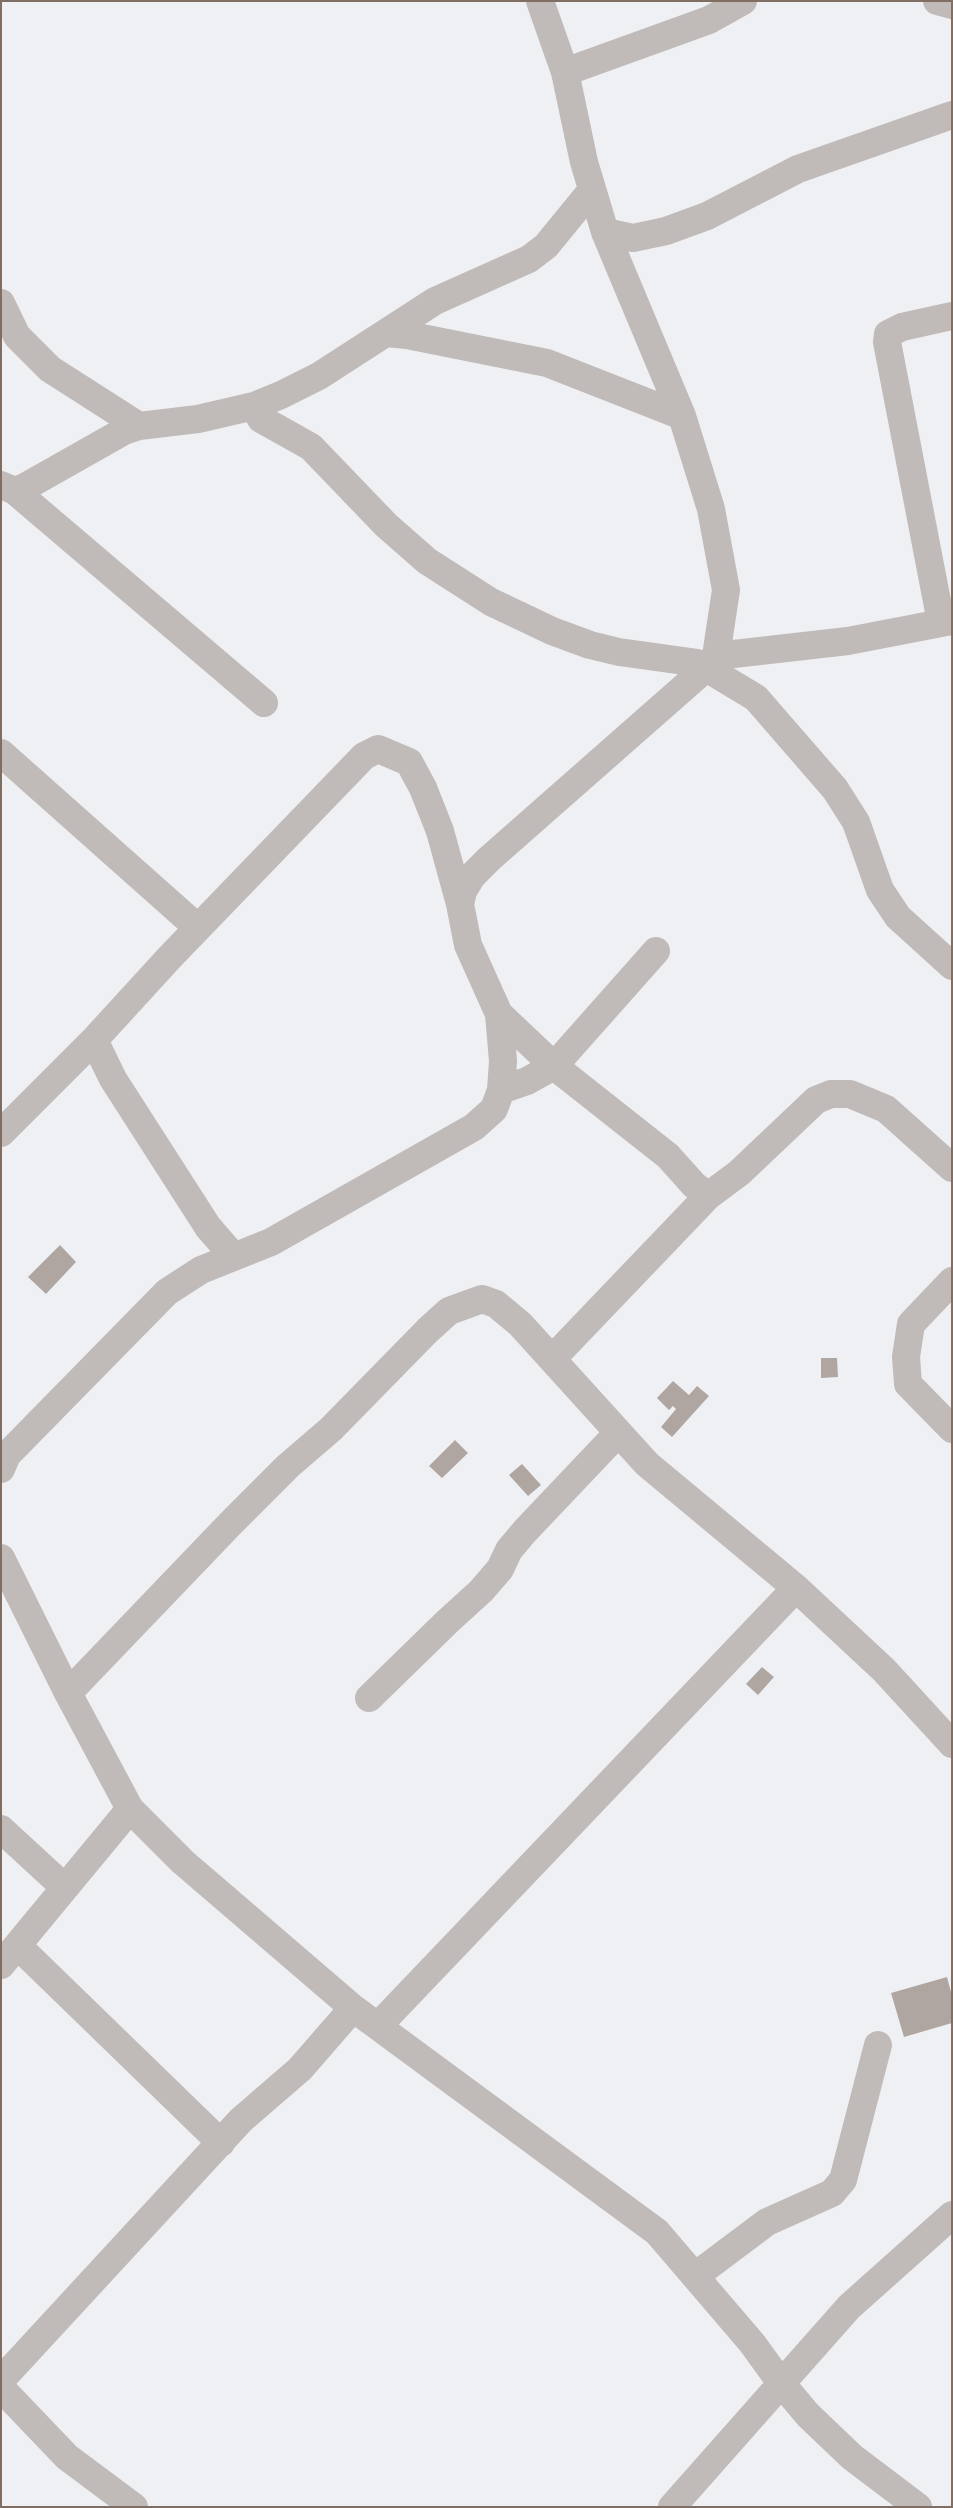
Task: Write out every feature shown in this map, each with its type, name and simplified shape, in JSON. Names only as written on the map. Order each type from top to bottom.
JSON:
[{"type":"street","points":[[460,904],[463,891],[472,876],[489,859],[711,662],[726,590],[711,509],[682,416],[605,232],[591,191],[565,72],[540,1]]},
{"type":"street","points":[[565,72],[709,20],[743,1]]},
{"type":"street","points":[[937,1],[952,5]]},
{"type":"street","points":[[605,232],[633,238],[666,231],[707,216],[798,169],[952,115]]},
{"type":"street","points":[[264,702],[8,488],[124,431],[139,426],[198,420],[254,406],[319,376],[434,301],[530,259],[546,246],[591,191]]},
{"type":"street","points":[[1,303],[17,336],[50,369],[139,426]]},
{"type":"street","points":[[254,406],[261,419],[311,447],[386,525],[427,561],[491,602],[552,631],[590,645],[619,652],[711,662],[759,651],[848,641],[946,622],[887,342],[888,334],[902,327],[952,316]]},
{"type":"street","points":[[386,333],[407,334],[547,363],[682,416]]},
{"type":"street","points":[[756,698],[759,651]]},
{"type":"street","points":[[711,662],[756,698],[835,789],[856,822],[880,890],[898,917],[952,966]]},
{"type":"street","points":[[1,1133],[94,1040],[198,928],[364,756],[378,750],[409,762],[423,788],[440,831],[460,904],[468,945],[499,1014],[503,1061],[501,1090],[494,1109],[474,1127],[271,1242],[187,1278],[167,1292],[3,1460]]},
{"type":"street","points":[[1,753],[198,928]]},
{"type":"street","points":[[501,1090],[527,1081],[554,1066],[656,951]]},
{"type":"street","points":[[499,1014],[554,1066],[668,1156],[694,1185],[708,1196]]},
{"type":"street","points":[[94,1040],[113,1079],[208,1227],[234,1257]]},
{"type":"street","points":[[552,1359],[708,1196],[739,1173],[816,1100],[831,1094],[850,1094],[886,1109],[952,1168]]},
{"type":"street","points":[[187,1278],[208,1227]]},
{"type":"street","points":[[952,1281],[911,1324],[906,1356],[908,1384],[952,1429]]},
{"type":"street","points":[[68,1693],[230,1524],[288,1466],[331,1429],[401,1356],[449,1311],[482,1299],[496,1304],[520,1324],[647,1464],[796,1588],[884,1670],[952,1744]]},
{"type":"street","points":[[369,1698],[448,1620],[482,1591],[500,1569],[509,1550],[525,1531],[618,1433]]},
{"type":"street","points":[[1,1558],[68,1693],[130,1809],[183,1862],[353,2008],[657,2232],[752,2343],[781,2383],[808,2414],[852,2457],[918,2507]]},
{"type":"street","points":[[378,2026],[796,1588]]},
{"type":"street","points":[[130,1809],[64,1887],[10,1956],[221,2143]]},
{"type":"street","points":[[1,1829],[64,1887]]},
{"type":"street","points":[[1,2380],[242,2120],[300,2069],[353,2008]]},
{"type":"street","points":[[695,2276],[768,2222],[832,2193],[843,2180],[878,2045]]},
{"type":"street","points":[[672,2507],[849,2307],[952,2215]]},
{"type":"street","points":[[1,2388],[67,2457],[134,2507]]},
{"type":"building","points":[[60,1245],[76,1262],[46,1294],[28,1277]]},
{"type":"building","points":[[821,1358],[837,1358],[838,1377],[821,1378]]},
{"type":"building","points":[[673,1381],[689,1395],[697,1386],[709,1396],[672,1437],[661,1427],[676,1409],[673,1406],[669,1410],[657,1398]]},
{"type":"building","points":[[455,1440],[468,1453],[442,1478],[429,1466]]},
{"type":"building","points":[[522,1464],[541,1485],[528,1496],[509,1475]]},
{"type":"building","points":[[762,1667],[774,1677],[758,1695],[746,1684]]},
{"type":"building","points":[[947,1977],[952,1996],[952,2023],[904,2037],[891,1993]]}]
